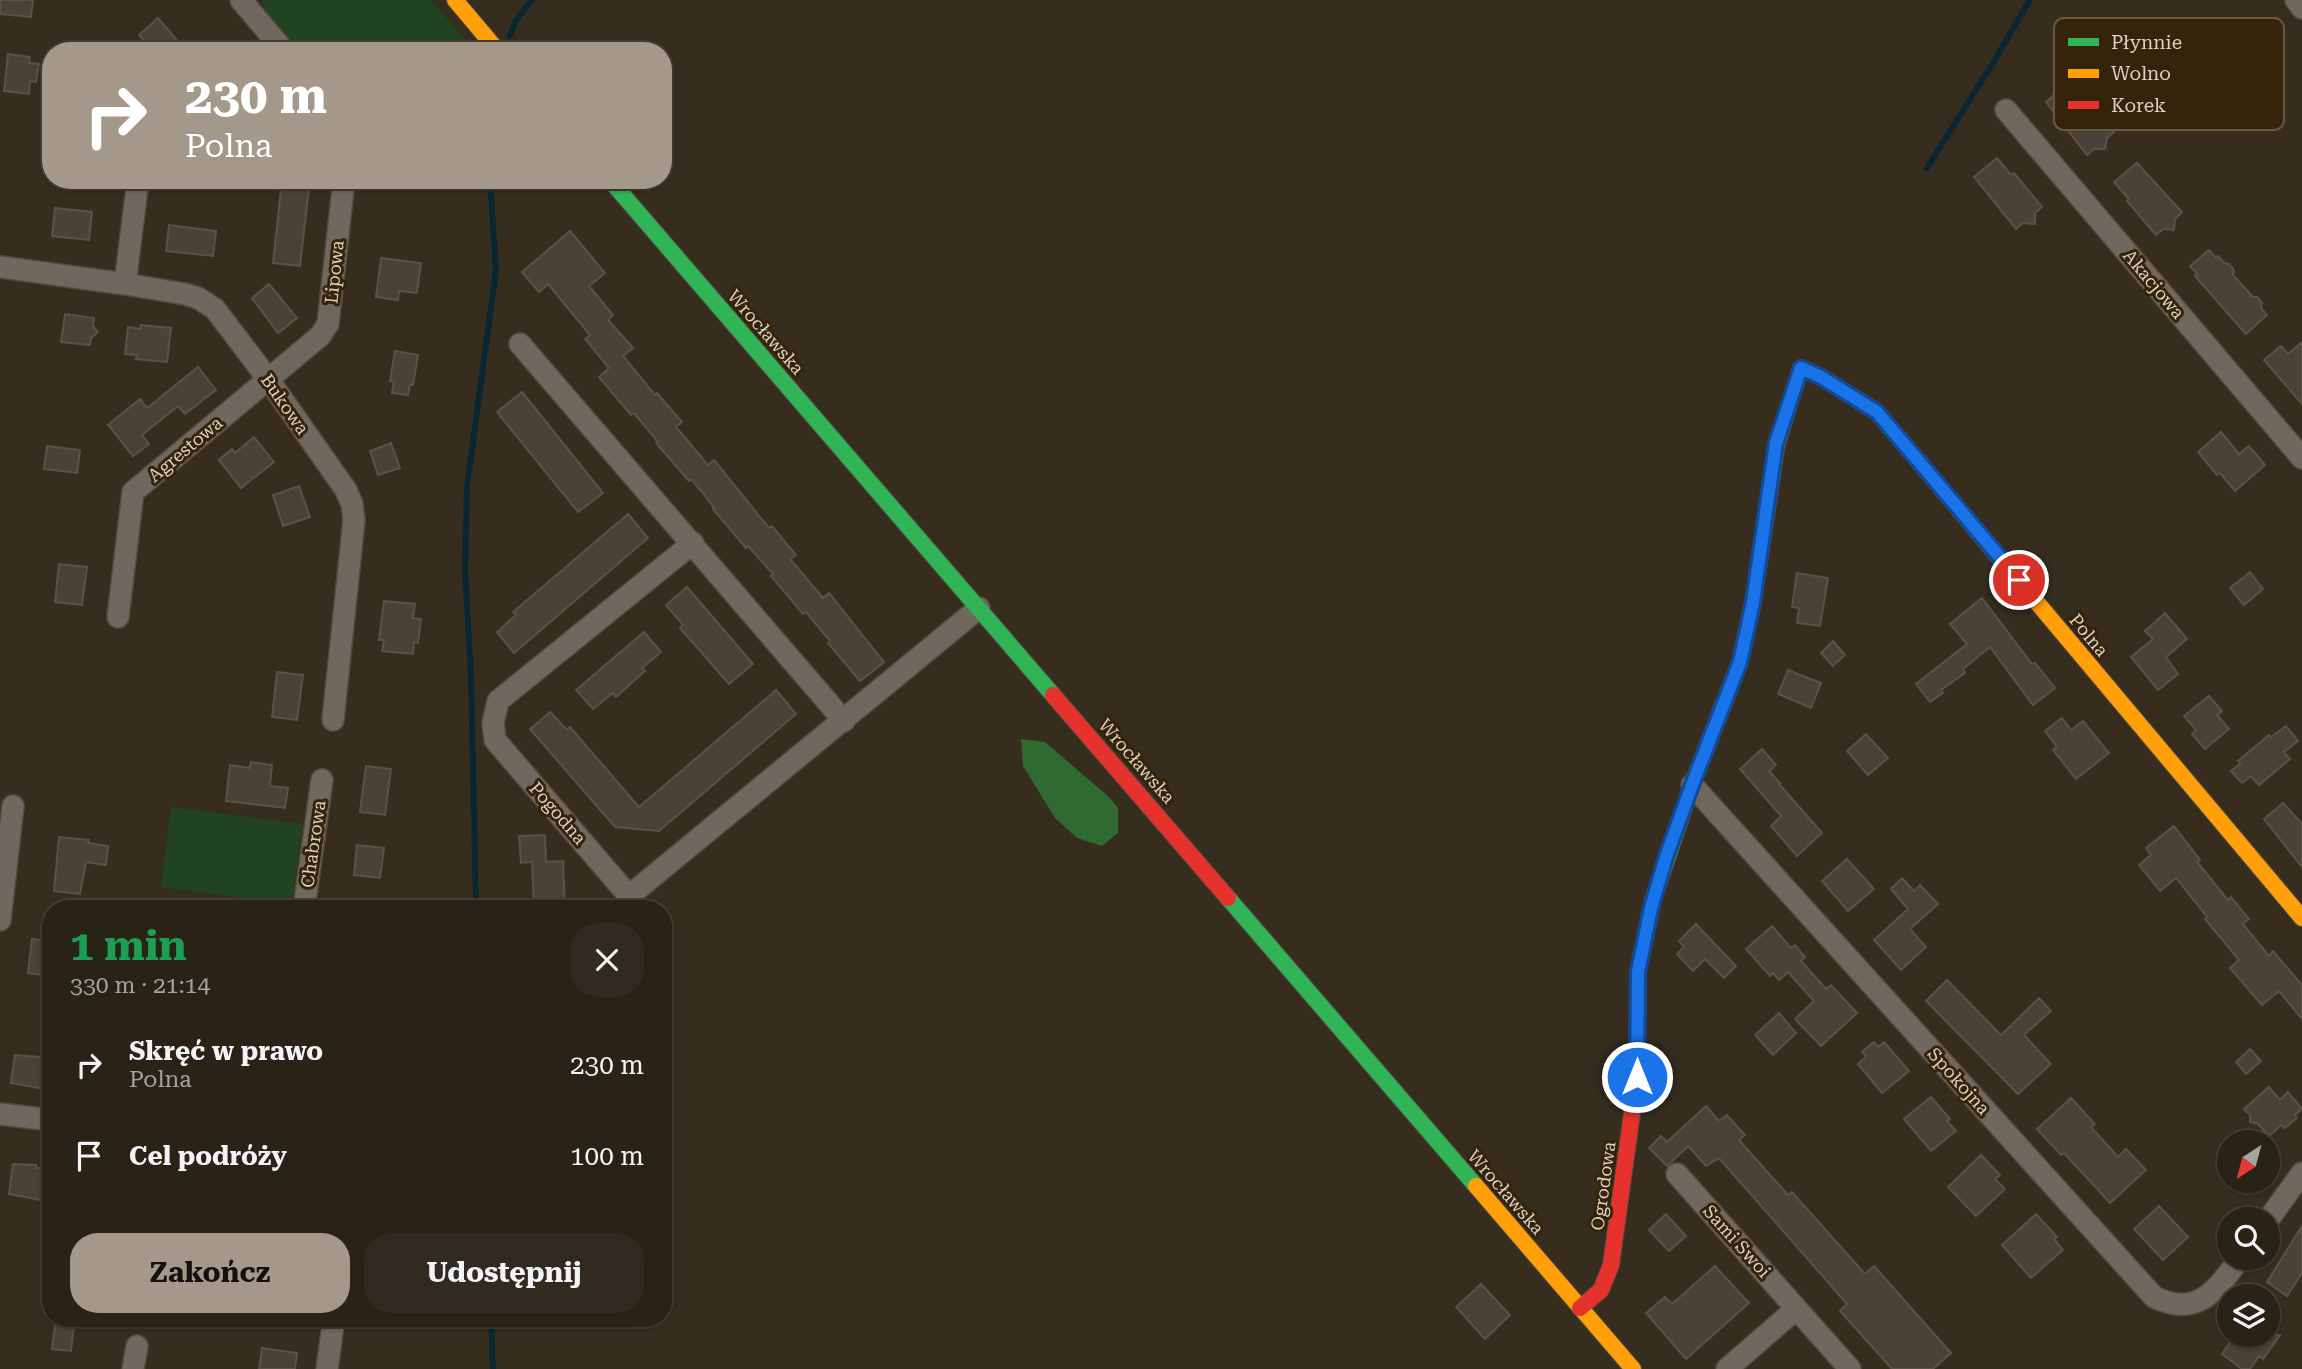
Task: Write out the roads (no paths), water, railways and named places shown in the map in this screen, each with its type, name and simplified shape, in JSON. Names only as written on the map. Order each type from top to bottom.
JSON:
[{"type":"street","points":[[241,0],[276,42]]},
{"type":"street","points":[[455,0],[490,42]]},
{"type":"street","points":[[2296,0],[2302,8]]},
{"type":"street","name":"Akacjowa","points":[[2006,110],[2302,458]]},
{"type":"street","points":[[125,284],[137,189]]},
{"type":"street","name":"Lipowa","points":[[268,379],[320,336],[328,324],[343,189]]},
{"type":"street","name":"Wrocławska","points":[[618,189],[1633,1369]]},
{"type":"street","name":"Bukowa","points":[[0,267],[125,284],[198,298],[215,309],[268,379],[346,490],[352,504],[354,520],[332,720]]},
{"type":"street","points":[[520,344],[844,721]]},
{"type":"street","name":"Ogrodowa","points":[[1580,1308],[1601,1290],[1611,1265],[1637,1077],[1638,972],[1651,908],[1692,785],[1740,662],[1753,602],[1776,443],[1801,368]]},
{"type":"street","name":"Polna","points":[[1801,368],[1821,377],[1877,412],[2302,918]]},
{"type":"street","name":"Agrestowa","points":[[118,617],[133,492],[268,379]]},
{"type":"street","name":"Pogodna","points":[[693,543],[498,701],[493,723],[495,740],[629,897],[979,608]]},
{"type":"street","name":"Chabrowa","points":[[305,900],[321,780]]},
{"type":"street","name":"Spokojna","points":[[1692,785],[2154,1297],[2172,1306],[2196,1303],[2219,1287],[2231,1270]]},
{"type":"street","points":[[0,920],[13,806]]},
{"type":"street","points":[[0,1114],[42,1119]]},
{"type":"street","points":[[2277,1207],[2302,1173]]},
{"type":"street","name":"Sami Swoi","points":[[1677,1174],[1850,1369]]},
{"type":"street","points":[[1727,1369],[1796,1309]]},
{"type":"street","points":[[327,1369],[333,1327]]},
{"type":"street","points":[[133,1369],[137,1346]]},
{"type":"waterway","points":[[510,36],[515,22],[532,0]]},
{"type":"waterway","points":[[1927,168],[2030,0]]},
{"type":"waterway","points":[[476,900],[471,675],[465,569],[467,487],[496,270],[491,189]]},
{"type":"waterway","points":[[491,1327],[493,1369]]}]
